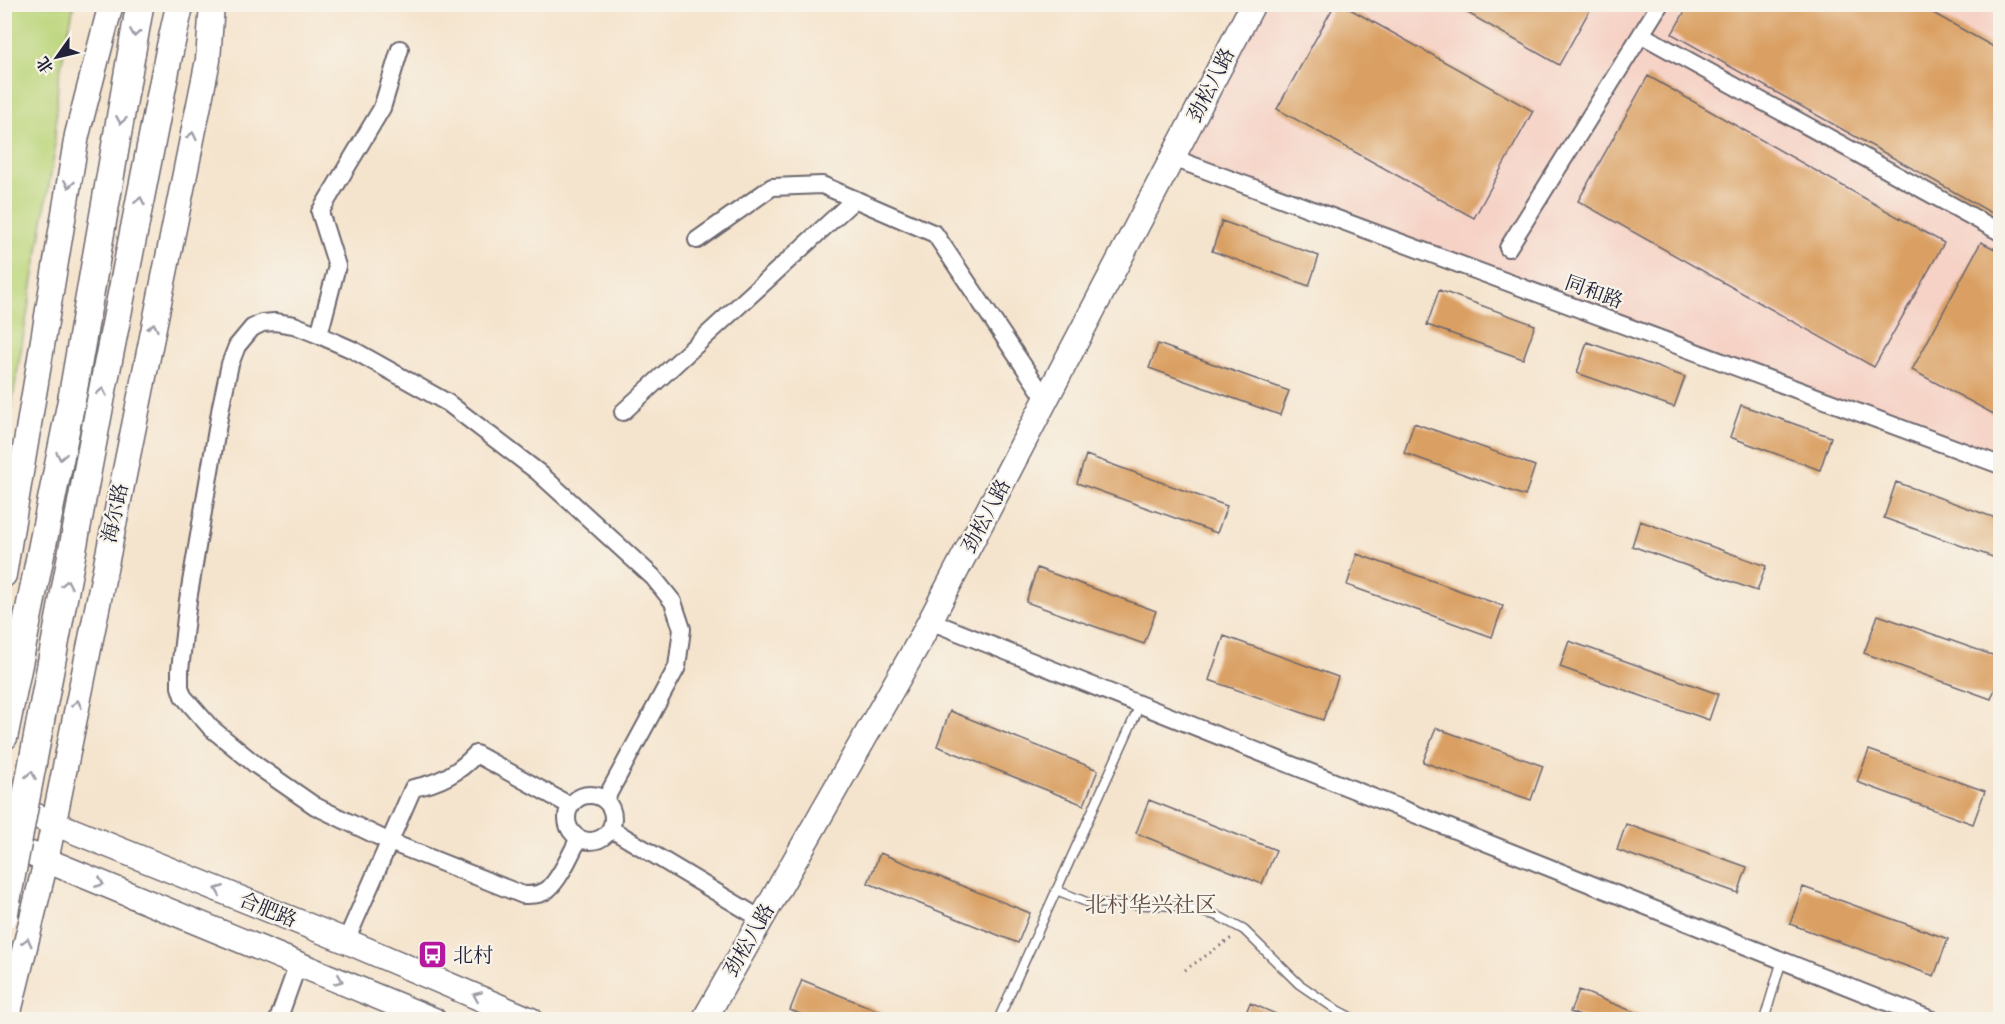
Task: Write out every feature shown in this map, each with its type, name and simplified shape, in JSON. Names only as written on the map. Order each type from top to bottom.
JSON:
[{"type":"main road","points":[[4,736],[72,398],[140,4]]},
{"type":"main road","name":"海尔路","points":[[4,915],[101,400],[180,4]]},
{"type":"street","points":[[4,575],[77,135],[111,4]]},
{"type":"street","name":"海尔路","points":[[7,1020],[46,861],[208,60],[212,4]]},
{"type":"street","name":"劲松八路","points":[[705,1020],[930,621],[1253,4]]},
{"type":"street","points":[[1508,248],[1660,4]]},
{"type":"street","points":[[1642,34],[2001,232]]},
{"type":"street","points":[[319,334],[337,266],[320,212],[382,108],[400,49]]},
{"type":"street","name":"同和路","points":[[1173,158],[2001,465]]},
{"type":"street","points":[[697,240],[772,187],[822,185],[935,234],[1047,401]]},
{"type":"street","points":[[623,412],[855,199]]},
{"type":"street","points":[[579,838],[547,890],[535,895],[524,894],[390,842],[315,806],[256,765],[211,728],[190,706],[180,687],[188,600],[230,364],[245,334],[262,323],[275,322],[294,325],[363,355],[448,403],[538,471],[653,577],[673,602],[682,629],[677,667],[605,800]]},
{"type":"street","points":[[930,621],[1932,1020]]},
{"type":"street","points":[[346,941],[413,788],[431,785],[445,779],[458,771],[476,754],[571,806]]},
{"type":"street","points":[[583,796],[598,796],[605,800],[613,814],[611,829],[606,835],[593,842],[579,838],[569,828],[568,813],[571,806],[583,796]]},
{"type":"street","name":"合肥路","points":[[4,803],[346,941],[531,1020]]},
{"type":"street","points":[[611,829],[761,919]]},
{"type":"street","name":"合肥路","points":[[4,843],[434,1020]]},
{"type":"street","points":[[278,1020],[298,964]]},
{"type":"lane","points":[[998,1020],[1140,705]]},
{"type":"lane","points":[[1056,890],[1089,903],[1179,906],[1218,915],[1244,930],[1299,984],[1356,1020]]},
{"type":"lane","points":[[1764,1020],[1782,960]]},
{"type":"path","points":[[1185,970],[1244,930]]},
{"type":"shaded area","points":[[1262,5],[2000,5],[2000,464],[1173,158]]},
{"type":"green space","points":[[5,4],[74,5],[58,81],[54,156],[10,415],[4,414]]},
{"type":"building","points":[[1335,4],[1341,4],[1533,111],[1474,218],[1277,109]]},
{"type":"building","points":[[1452,4],[1593,4],[1559,65]]},
{"type":"building","points":[[1689,4],[1917,4],[2001,51],[2001,209],[1997,216],[1672,34]]},
{"type":"building","points":[[1648,76],[1944,243],[1874,367],[1578,201]]},
{"type":"building","points":[[1222,221],[1319,256],[1309,286],[1212,251]]},
{"type":"building","points":[[1981,242],[2001,252],[2001,418],[1912,370]]},
{"type":"building","points":[[1439,290],[1535,325],[1523,359],[1427,325]]},
{"type":"building","points":[[1587,342],[1685,377],[1674,407],[1577,373]]},
{"type":"building","points":[[1158,344],[1289,391],[1280,415],[1149,368]]},
{"type":"building","points":[[1741,405],[1831,437],[1820,470],[1730,437]]},
{"type":"building","points":[[1414,423],[1535,466],[1525,496],[1404,453]]},
{"type":"building","points":[[1086,455],[1227,506],[1217,533],[1077,483]]},
{"type":"building","points":[[1896,482],[2001,520],[2001,560],[1884,518]]},
{"type":"building","points":[[1640,521],[1766,566],[1757,591],[1632,546]]},
{"type":"building","points":[[1357,554],[1503,606],[1492,637],[1347,585]]},
{"type":"building","points":[[1037,568],[1156,611],[1144,644],[1026,602]]},
{"type":"building","points":[[1878,615],[2001,658],[2001,673],[1991,699],[1864,653]]},
{"type":"building","points":[[1224,636],[1338,677],[1323,720],[1209,680]]},
{"type":"building","points":[[1569,641],[1718,694],[1709,720],[1560,667]]},
{"type":"building","points":[[950,711],[1098,770],[1084,805],[937,746]]},
{"type":"building","points":[[1436,728],[1543,766],[1531,800],[1423,762]]},
{"type":"building","points":[[1869,750],[1985,791],[1973,824],[1857,782]]},
{"type":"building","points":[[1149,800],[1276,850],[1262,884],[1136,833]]},
{"type":"building","points":[[1626,824],[1747,867],[1738,893],[1617,850]]},
{"type":"building","points":[[880,853],[1030,913],[1018,943],[868,883]]},
{"type":"building","points":[[1803,887],[1948,939],[1934,976],[1790,924]]},
{"type":"building","points":[[802,980],[899,1020],[815,1020],[790,1010]]},
{"type":"building","points":[[1579,990],[1652,1020],[1590,1020],[1570,1012]]},
{"type":"building","points":[[1250,1003],[1288,1019],[1288,1020],[1243,1020]]},
{"type":"place","name":"北村","points":[[432,955]]},
{"type":"district","name":"北村华兴社区","points":[[1151,905]]}]
